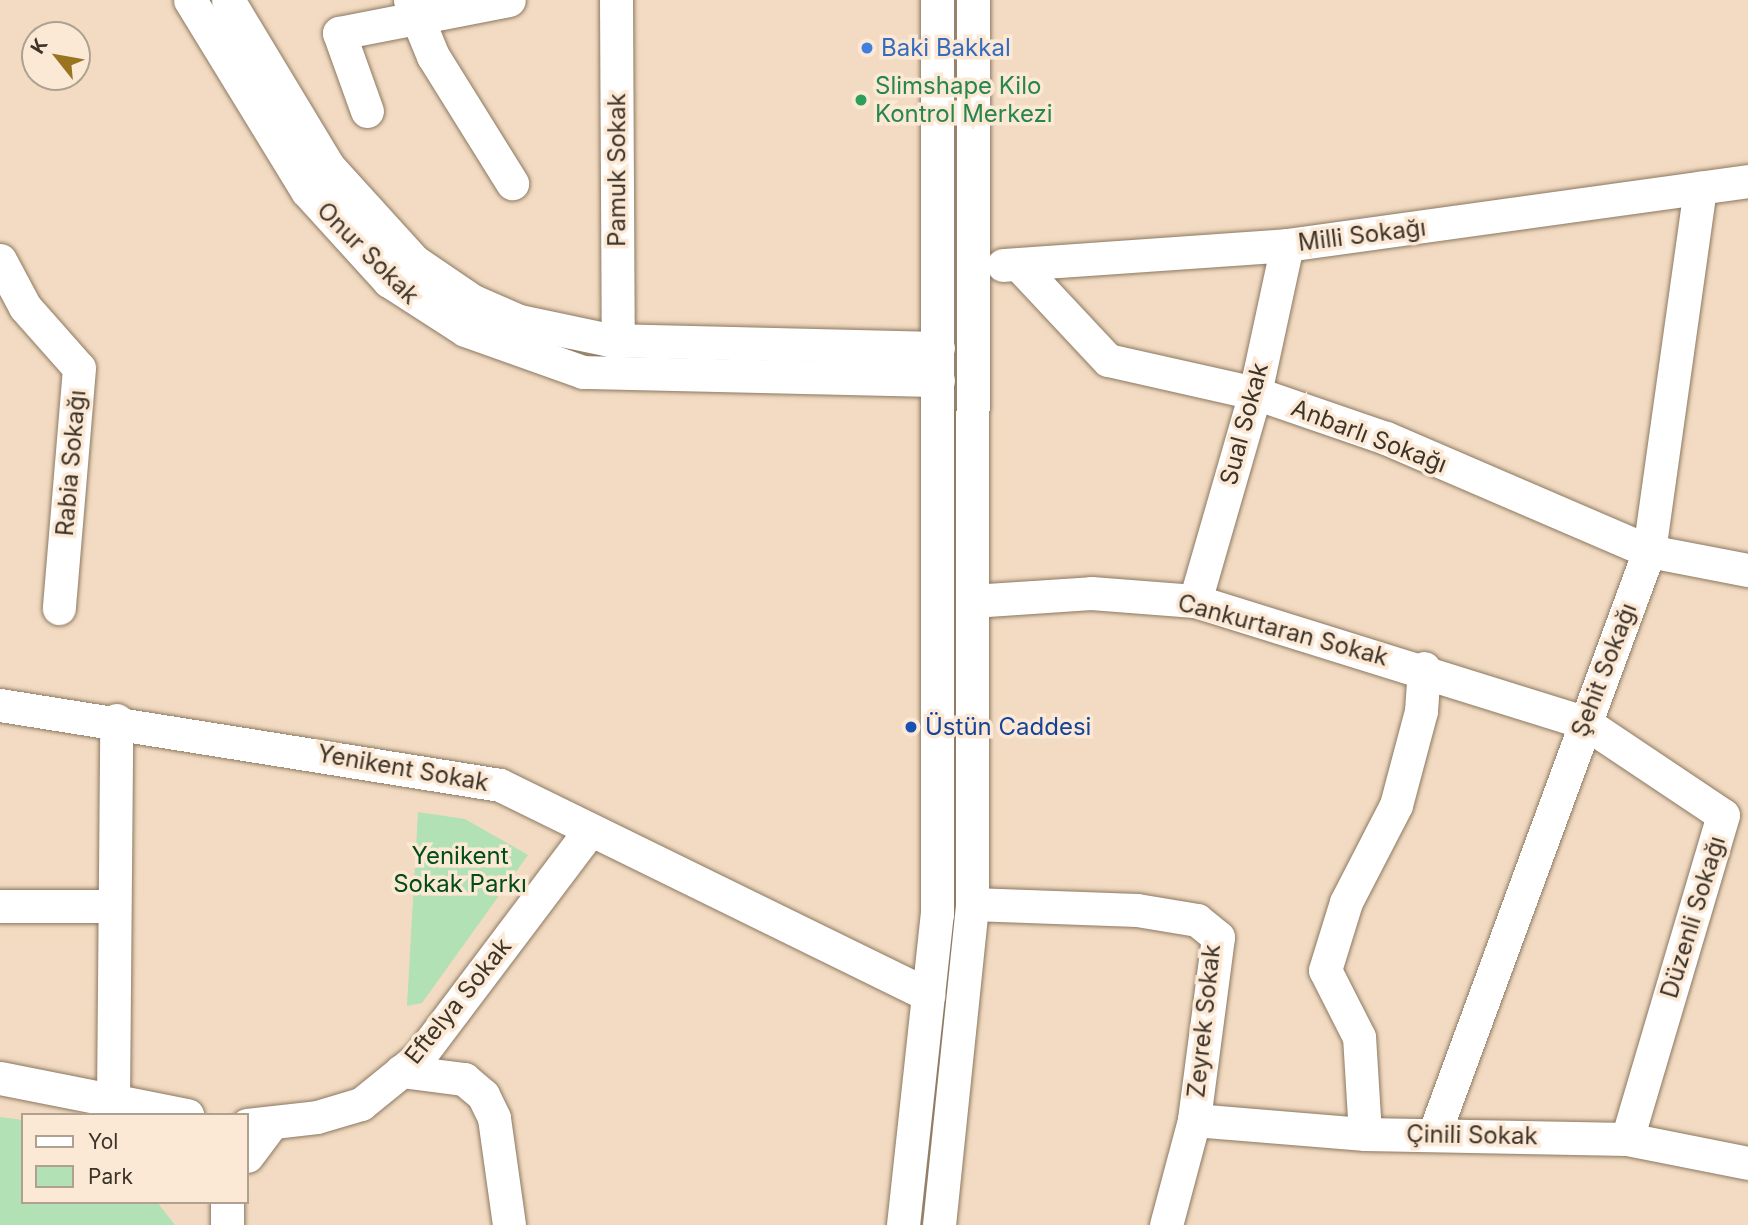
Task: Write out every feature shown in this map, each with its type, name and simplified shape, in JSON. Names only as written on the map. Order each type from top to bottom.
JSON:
[{"type":"street","name":"Onur Sokak","points":[[190,0],[307,191],[389,281],[464,331],[583,372],[938,364]]},
{"type":"street","name":"Onur Sokak","points":[[228,0],[328,166],[414,261],[442,284],[519,321],[618,341],[938,364]]},
{"type":"street","points":[[366,111],[339,33],[413,9],[509,0]]},
{"type":"street","name":"Pamuk Sokak","points":[[616,0],[618,341]]},
{"type":"street","points":[[904,1225],[937,914],[937,0]]},
{"type":"street","points":[[939,1225],[972,904],[973,0]]},
{"type":"street","points":[[413,9],[512,183]]},
{"type":"street","name":"Milli Sokağı","points":[[973,264],[1019,265],[1287,245],[1748,181]]},
{"type":"street","name":"Şehit Sokağı","points":[[1434,1134],[1649,551],[1700,188]]},
{"type":"street","name":"Sual Sokak","points":[[1195,601],[1255,393],[1287,245]]},
{"type":"street","name":"Rabia Sokağı","points":[[0,260],[25,307],[79,368],[59,608]]},
{"type":"street","name":"Anbarlı Sokağı","points":[[1019,265],[1108,360],[1255,393],[1386,438],[1649,551],[1748,570]]},
{"type":"street","name":"Cankurtaran Sokak","points":[[972,601],[1091,593],[1195,601],[1424,668],[1584,722]]},
{"type":"street","points":[[1365,1134],[1359,1037],[1325,970],[1346,902],[1396,805],[1421,711],[1424,668]]},
{"type":"street","name":"Yenikent Sokak","points":[[0,705],[116,720],[500,785],[928,995]]},
{"type":"street","points":[[113,1101],[110,906],[116,720]]},
{"type":"street","name":"Düzenli Sokağı","points":[[1584,722],[1723,815],[1627,1139]]},
{"type":"street","name":"Eftelya Sokak","points":[[258,1125],[361,1104],[419,1057],[590,830]]},
{"type":"street","name":"Zeyrek Sokak","points":[[972,904],[1137,910],[1197,920],[1218,937],[1194,1120],[1168,1224]]},
{"type":"street","points":[[0,906],[110,906]]},
{"type":"street","points":[[401,1071],[464,1079],[483,1096],[494,1118],[509,1225]]},
{"type":"street","points":[[0,1078],[176,1113]]},
{"type":"street","name":"Çinili Sokak","points":[[1194,1120],[1365,1134],[1627,1139],[1748,1163]]},
{"type":"street","points":[[248,1153],[258,1125]]},
{"type":"street","points":[[227,1204],[227,1225]]},
{"type":"green space","name":"Yenikent Sokak Parkı","points":[[418,812],[465,819],[528,855],[422,1003],[407,1006]]},
{"type":"green space","points":[[0,1117],[21,1120],[21,1204],[159,1204],[175,1225],[0,1225]]},
{"type":"place","name":"Baki Bakkal","points":[[867,48]]},
{"type":"place","name":"Slimshape Kilo Kontrol Merkezi","points":[[861,100]]},
{"type":"place","name":"Üstün Caddesi","points":[[911,727]]}]
